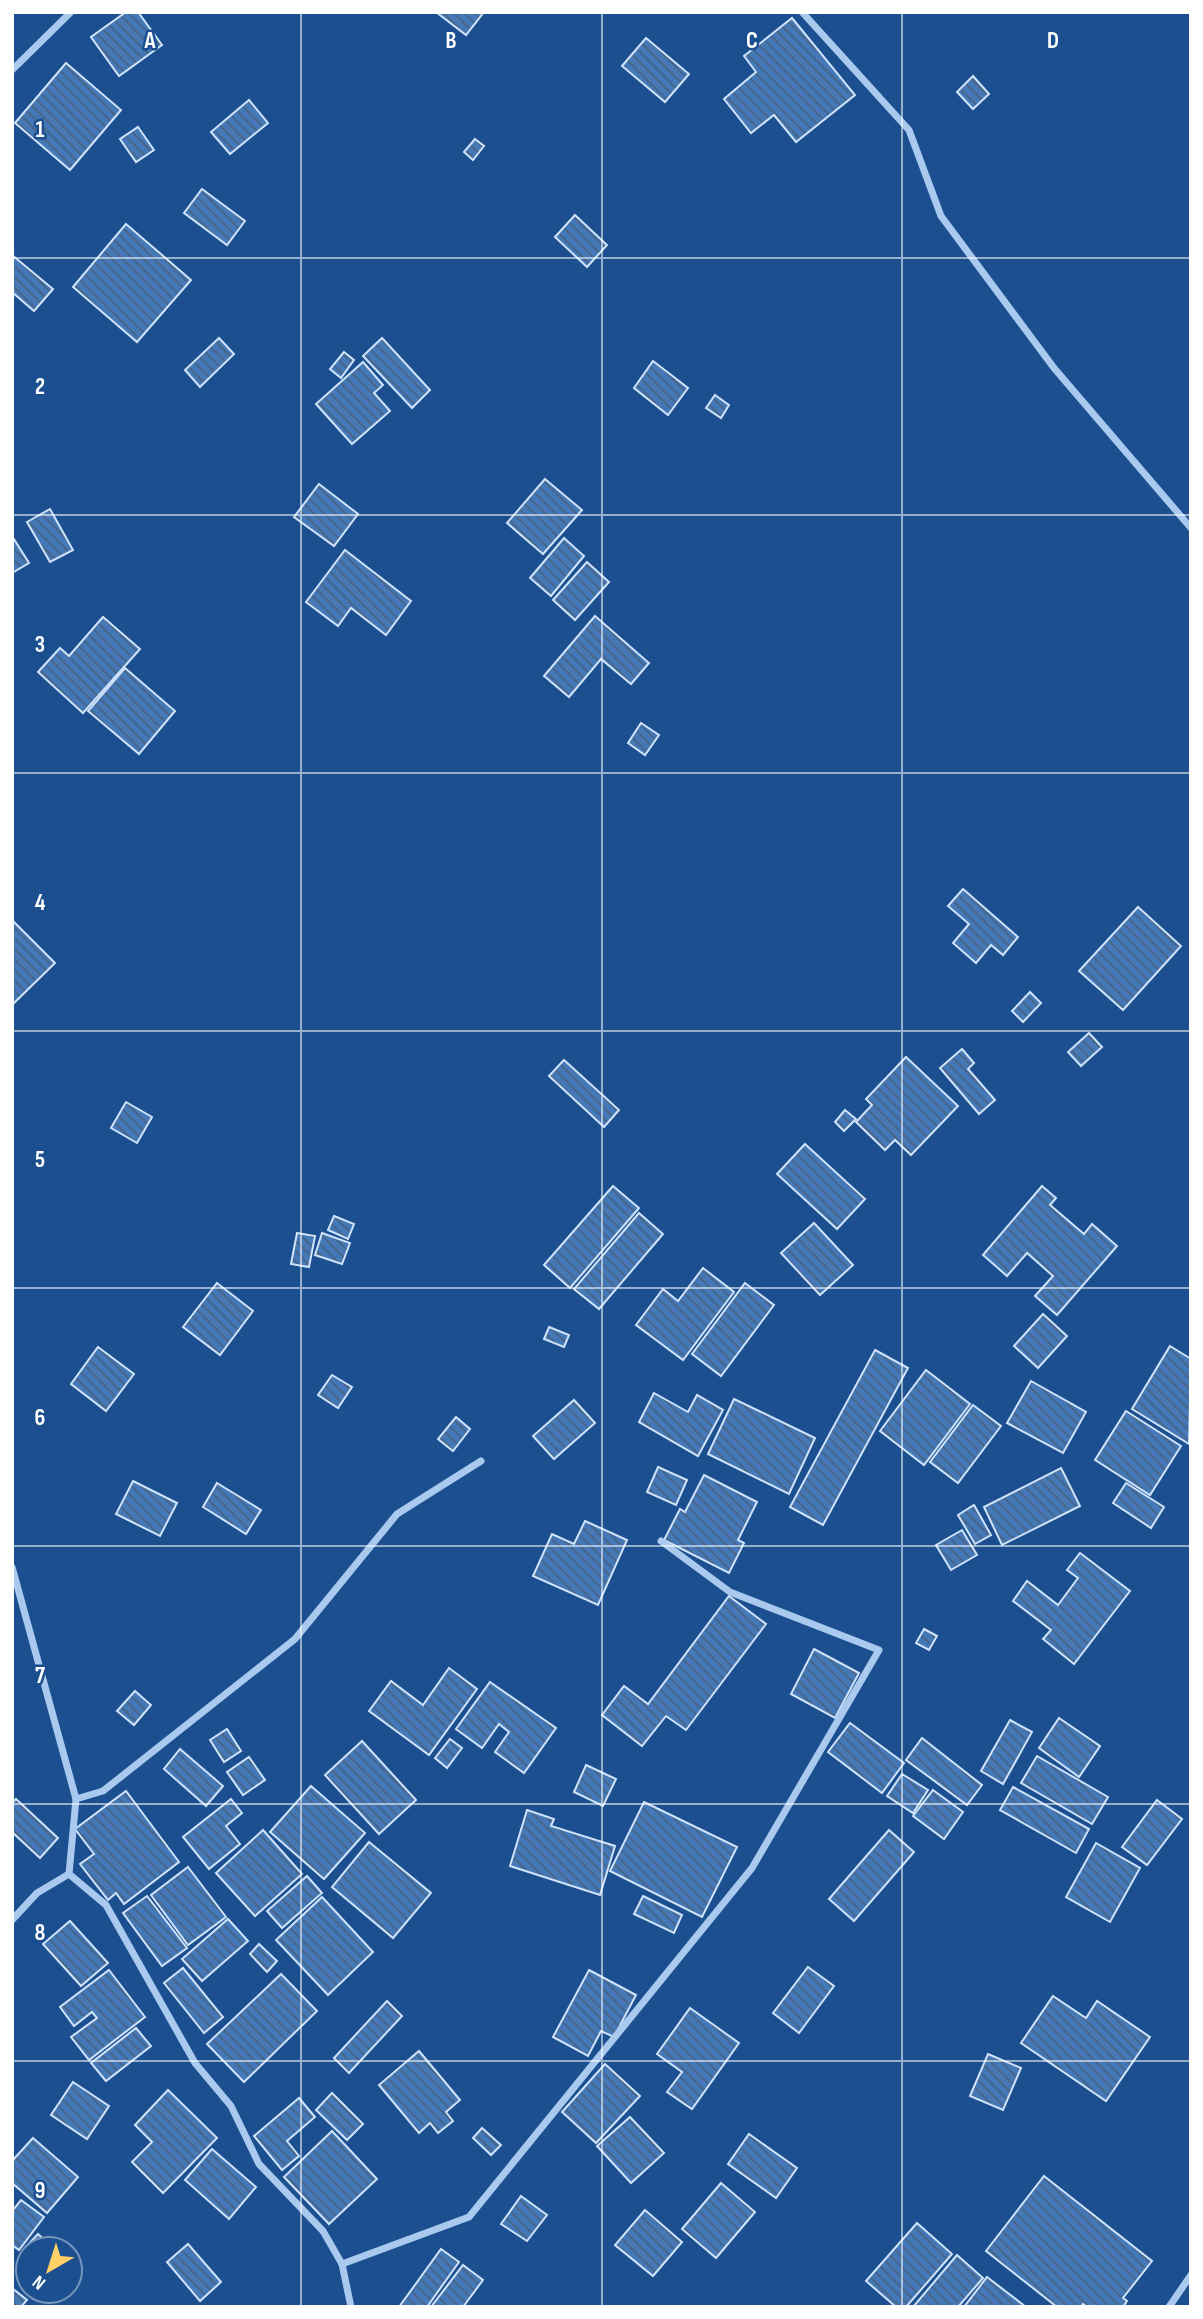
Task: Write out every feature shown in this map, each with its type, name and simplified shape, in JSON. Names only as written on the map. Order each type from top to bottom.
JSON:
[{"type":"street","points":[[12,70],[71,12]]},
{"type":"street","points":[[802,12],[909,130],[941,216],[1054,368],[1191,528]]},
{"type":"street","points":[[76,1799],[103,1791],[295,1639],[397,1514],[481,1461]]},
{"type":"street","points":[[342,2264],[470,2217],[752,1868],[879,1650],[730,1592],[661,1541]]},
{"type":"street","points":[[12,1567],[76,1799],[69,1874]]},
{"type":"street","points":[[69,1874],[106,1905],[195,2063],[231,2106],[259,2164],[313,2218],[342,2264],[351,2307]]},
{"type":"street","points":[[12,1920],[37,1893],[69,1874]]},
{"type":"street","points":[[1169,2307],[1191,2275]]},
{"type":"building","points":[[126,12],[138,12],[162,45],[119,76],[91,37]]},
{"type":"building","points":[[436,12],[484,12],[466,35]]},
{"type":"building","points":[[792,18],[855,95],[796,142],[774,115],[751,133],[724,99],[756,72],[744,56]]},
{"type":"building","points":[[646,38],[689,74],[665,102],[622,66]]},
{"type":"building","points":[[66,63],[121,110],[70,170],[15,123]]},
{"type":"building","points":[[973,76],[989,94],[973,109],[957,92]]},
{"type":"building","points":[[249,100],[268,123],[230,154],[211,132]]},
{"type":"building","points":[[138,127],[154,150],[136,162],[120,139]]},
{"type":"building","points":[[475,139],[484,146],[473,160],[464,152]]},
{"type":"building","points":[[202,189],[245,221],[227,245],[184,213]]},
{"type":"building","points":[[575,215],[607,245],[587,267],[555,237]]},
{"type":"building","points":[[126,224],[191,280],[137,342],[73,287]]},
{"type":"building","points":[[12,255],[53,289],[34,311],[12,292]]},
{"type":"building","points":[[219,338],[234,354],[200,387],[185,370]]},
{"type":"building","points":[[382,338],[430,390],[412,408],[363,356]]},
{"type":"building","points":[[344,352],[354,360],[341,378],[330,369]]},
{"type":"building","points":[[653,361],[688,388],[668,415],[634,388]]},
{"type":"building","points":[[363,362],[383,385],[374,393],[390,411],[352,444],[316,404]]},
{"type":"building","points":[[715,395],[729,405],[721,418],[706,408]]},
{"type":"building","points":[[545,479],[582,510],[543,554],[507,523]]},
{"type":"building","points":[[319,484],[358,514],[334,546],[294,517]]},
{"type":"building","points":[[50,509],[73,550],[50,562],[27,522]]},
{"type":"building","points":[[12,536],[29,563],[12,573]]},
{"type":"building","points":[[564,538],[584,556],[551,596],[530,578]]},
{"type":"building","points":[[345,550],[411,601],[386,635],[351,608],[338,626],[306,602]]},
{"type":"building","points":[[587,562],[609,582],[575,620],[553,600]]},
{"type":"building","points":[[595,616],[649,663],[631,684],[601,659],[569,697],[544,676]]},
{"type":"building","points":[[103,617],[140,649],[83,713],[38,672],[60,648],[69,656]]},
{"type":"building","points":[[125,668],[175,711],[139,754],[88,711]]},
{"type":"building","points":[[641,723],[659,735],[645,755],[628,743]]},
{"type":"building","points":[[963,889],[1018,937],[1003,955],[991,945],[976,963],[953,943],[969,924],[948,906]]},
{"type":"building","points":[[1138,907],[1181,946],[1123,1010],[1079,971]]},
{"type":"building","points":[[12,920],[55,963],[13,1004],[12,1003]]},
{"type":"building","points":[[1030,992],[1041,1003],[1023,1022],[1012,1011]]},
{"type":"building","points":[[1089,1033],[1102,1047],[1081,1066],[1068,1052]]},
{"type":"building","points":[[962,1049],[974,1063],[968,1069],[995,1100],[979,1114],[940,1068]]},
{"type":"building","points":[[906,1057],[958,1106],[911,1155],[895,1140],[885,1150],[856,1122],[872,1105],[866,1099]]},
{"type":"building","points":[[564,1060],[619,1110],[604,1127],[549,1076]]},
{"type":"building","points":[[126,1102],[152,1117],[137,1143],[111,1128]]},
{"type":"building","points":[[845,1110],[856,1119],[844,1131],[835,1122]]},
{"type":"building","points":[[805,1144],[865,1199],[837,1229],[777,1174]]},
{"type":"building","points":[[613,1186],[639,1208],[570,1288],[544,1265]]},
{"type":"building","points":[[1042,1186],[1056,1198],[1050,1205],[1084,1234],[1092,1224],[1117,1246],[1057,1315],[1035,1296],[1053,1276],[1027,1253],[1007,1276],[983,1255]]},
{"type":"building","points":[[639,1213],[663,1234],[599,1309],[574,1289]]},
{"type":"building","points":[[334,1216],[354,1224],[348,1239],[328,1230]]},
{"type":"building","points":[[814,1223],[853,1265],[820,1295],[781,1253]]},
{"type":"building","points":[[297,1233],[315,1236],[309,1267],[291,1264]]},
{"type":"building","points":[[322,1233],[350,1243],[342,1264],[315,1255]]},
{"type":"building","points":[[703,1268],[734,1292],[683,1360],[636,1325],[663,1289],[678,1301]]},
{"type":"building","points":[[217,1283],[253,1311],[220,1355],[183,1327]]},
{"type":"building","points":[[745,1283],[774,1305],[721,1376],[692,1354]]},
{"type":"building","points":[[1043,1314],[1067,1336],[1038,1368],[1014,1346]]},
{"type":"building","points":[[549,1327],[569,1335],[564,1347],[544,1339]]},
{"type":"building","points":[[1170,1346],[1191,1359],[1189,1444],[1132,1409]]},
{"type":"building","points":[[98,1347],[134,1374],[106,1411],[71,1384]]},
{"type":"building","points":[[875,1350],[908,1368],[823,1525],[790,1507]]},
{"type":"building","points":[[926,1370],[970,1404],[924,1465],[880,1431]]},
{"type":"building","points":[[332,1375],[352,1387],[338,1408],[318,1395]]},
{"type":"building","points":[[1031,1381],[1086,1412],[1063,1453],[1007,1423]]},
{"type":"building","points":[[654,1393],[688,1412],[697,1395],[723,1410],[698,1456],[639,1422]]},
{"type":"building","points":[[734,1399],[815,1438],[789,1494],[708,1454]]},
{"type":"building","points":[[574,1400],[595,1423],[554,1459],[533,1436]]},
{"type":"building","points":[[973,1405],[1001,1426],[958,1483],[930,1462]]},
{"type":"building","points":[[1126,1411],[1181,1446],[1150,1495],[1095,1460]]},
{"type":"building","points":[[456,1417],[470,1429],[453,1451],[438,1439]]},
{"type":"building","points":[[658,1467],[687,1480],[676,1505],[647,1492]]},
{"type":"building","points":[[1061,1468],[1080,1506],[1002,1545],[984,1507]]},
{"type":"building","points":[[704,1475],[757,1502],[738,1540],[744,1543],[729,1573],[664,1540],[680,1509],[685,1512]]},
{"type":"building","points":[[133,1481],[177,1503],[160,1536],[116,1514]]},
{"type":"building","points":[[217,1483],[261,1510],[246,1534],[203,1507]]},
{"type":"building","points":[[1126,1483],[1164,1507],[1151,1528],[1113,1503]]},
{"type":"building","points":[[974,1505],[991,1535],[975,1544],[958,1515]]},
{"type":"building","points":[[585,1521],[627,1540],[598,1605],[533,1576],[552,1534],[574,1544]]},
{"type":"building","points":[[962,1530],[977,1555],[951,1570],[936,1545]]},
{"type":"building","points":[[1080,1553],[1130,1591],[1074,1664],[1043,1639],[1051,1630],[1013,1601],[1027,1581],[1058,1605],[1078,1578],[1067,1570]]},
{"type":"building","points":[[729,1596],[766,1624],[686,1730],[666,1716],[642,1746],[602,1715],[624,1686],[648,1704]]},
{"type":"building","points":[[924,1629],[937,1636],[929,1650],[916,1643]]},
{"type":"building","points":[[814,1649],[859,1673],[835,1718],[791,1694]]},
{"type":"building","points":[[449,1668],[477,1689],[429,1755],[369,1711],[391,1681],[423,1705]]},
{"type":"building","points":[[490,1682],[556,1728],[524,1773],[495,1752],[509,1732],[499,1724],[482,1748],[456,1729]]},
{"type":"building","points":[[135,1691],[151,1705],[134,1725],[117,1711]]},
{"type":"building","points":[[1059,1718],[1100,1746],[1079,1777],[1039,1748]]},
{"type":"building","points":[[1010,1720],[1032,1732],[1003,1784],[981,1771]]},
{"type":"building","points":[[850,1723],[904,1763],[882,1793],[828,1752]]},
{"type":"building","points":[[227,1729],[241,1751],[224,1762],[210,1740]]},
{"type":"building","points":[[922,1738],[982,1785],[967,1805],[906,1760]]},
{"type":"building","points":[[450,1739],[462,1748],[447,1768],[435,1758]]},
{"type":"building","points":[[362,1741],[416,1800],[379,1834],[325,1775]]},
{"type":"building","points":[[180,1749],[223,1786],[206,1806],[164,1769]]},
{"type":"building","points":[[1037,1756],[1108,1797],[1092,1824],[1021,1783]]},
{"type":"building","points":[[249,1757],[265,1780],[243,1795],[227,1772]]},
{"type":"building","points":[[586,1765],[616,1779],[603,1806],[574,1792]]},
{"type":"building","points":[[902,1774],[928,1790],[913,1813],[887,1796]]},
{"type":"building","points":[[311,1786],[365,1833],[324,1879],[270,1832]]},
{"type":"building","points":[[1013,1787],[1089,1829],[1076,1853],[1000,1810]]},
{"type":"building","points":[[933,1790],[963,1812],[944,1839],[913,1816]]},
{"type":"building","points":[[126,1791],[179,1862],[124,1904],[116,1893],[108,1900],[80,1864],[94,1854],[75,1829]]},
{"type":"building","points":[[16,1799],[58,1838],[40,1858],[12,1832],[12,1803]]},
{"type":"building","points":[[231,1799],[242,1813],[226,1826],[240,1844],[209,1869],[183,1837]]},
{"type":"building","points":[[1157,1800],[1182,1819],[1147,1865],[1122,1847]]},
{"type":"building","points":[[644,1802],[737,1847],[702,1917],[610,1871]]},
{"type":"building","points":[[527,1810],[554,1819],[551,1826],[615,1846],[600,1895],[510,1866]]},
{"type":"building","points":[[263,1830],[302,1874],[255,1916],[216,1873]]},
{"type":"building","points":[[889,1830],[914,1852],[854,1921],[829,1899]]},
{"type":"building","points":[[369,1842],[431,1893],[393,1938],[332,1887]]},
{"type":"building","points":[[1096,1843],[1140,1868],[1110,1922],[1066,1897]]},
{"type":"building","points":[[188,1867],[226,1917],[188,1945],[151,1895]]},
{"type":"building","points":[[307,1876],[322,1893],[282,1928],[267,1911]]},
{"type":"building","points":[[147,1896],[187,1948],[162,1966],[123,1913]]},
{"type":"building","points":[[643,1896],[682,1915],[674,1933],[634,1914]]},
{"type":"building","points":[[322,1897],[373,1952],[328,1995],[276,1940]]},
{"type":"building","points":[[228,1919],[248,1941],[202,1981],[182,1959]]},
{"type":"building","points":[[70,1921],[108,1963],[81,1986],[43,1944]]},
{"type":"building","points":[[259,1944],[277,1961],[267,1972],[250,1954]]},
{"type":"building","points":[[808,1967],[834,1986],[799,2033],[773,2013]]},
{"type":"building","points":[[183,1968],[223,2017],[204,2033],[164,1983]]},
{"type":"building","points":[[109,1970],[145,2017],[89,2060],[71,2037],[97,2018],[92,2012],[74,2026],[60,2007]]},
{"type":"building","points":[[589,1970],[636,1995],[614,2037],[601,2031],[588,2056],[553,2037]]},
{"type":"building","points":[[281,1974],[317,2011],[244,2082],[207,2044]]},
{"type":"building","points":[[1053,1996],[1086,2018],[1097,2001],[1150,2037],[1106,2101],[1021,2043]]},
{"type":"building","points":[[387,2001],[402,2016],[349,2073],[334,2058]]},
{"type":"building","points":[[690,2008],[739,2043],[692,2109],[667,2092],[682,2072],[657,2054]]},
{"type":"building","points":[[136,2028],[151,2046],[106,2081],[91,2063]]},
{"type":"building","points":[[419,2051],[460,2100],[446,2112],[453,2121],[438,2133],[430,2123],[419,2133],[379,2085]]},
{"type":"building","points":[[988,2054],[1021,2068],[1003,2110],[970,2096]]},
{"type":"building","points":[[605,2064],[640,2096],[596,2143],[562,2112]]},
{"type":"building","points":[[73,2082],[109,2106],[87,2139],[51,2115]]},
{"type":"building","points":[[168,2090],[217,2138],[163,2193],[132,2162],[152,2142],[135,2125]]},
{"type":"building","points":[[332,2093],[363,2124],[347,2140],[316,2110]]},
{"type":"building","points":[[299,2098],[315,2117],[287,2141],[299,2156],[282,2170],[254,2136]]},
{"type":"building","points":[[630,2117],[664,2153],[631,2183],[597,2146]]},
{"type":"building","points":[[482,2128],[501,2145],[491,2155],[473,2138]]},
{"type":"building","points":[[332,2131],[377,2179],[329,2224],[284,2177]]},
{"type":"building","points":[[749,2134],[797,2168],[776,2198],[728,2164]]},
{"type":"building","points":[[33,2138],[78,2177],[47,2213],[12,2183],[12,2161]]},
{"type":"building","points":[[212,2149],[256,2187],[229,2219],[185,2180]]},
{"type":"building","points":[[1044,2176],[1152,2261],[1123,2298],[1127,2301],[1123,2307],[1087,2307],[1083,2304],[1081,2307],[1057,2307],[986,2251]]},
{"type":"building","points":[[721,2183],[755,2212],[716,2258],[682,2229]]},
{"type":"building","points":[[521,2196],[547,2215],[527,2241],[501,2224]]},
{"type":"building","points":[[21,2200],[44,2217],[30,2235],[14,2235],[14,2246],[12,2245],[12,2211]]},
{"type":"building","points":[[645,2210],[682,2242],[653,2276],[615,2245]]},
{"type":"building","points":[[917,2223],[952,2254],[906,2307],[896,2307],[866,2281]]},
{"type":"building","points":[[188,2244],[221,2282],[200,2301],[167,2262]]},
{"type":"building","points":[[441,2249],[459,2262],[427,2307],[399,2307]]},
{"type":"building","points":[[957,2255],[983,2278],[958,2307],[913,2307]]},
{"type":"building","points":[[463,2265],[483,2280],[463,2307],[431,2307]]},
{"type":"building","points":[[987,2277],[1026,2307],[964,2307]]},
{"type":"building","points":[[12,2288],[14,2305],[23,2305],[12,2307]]}]
